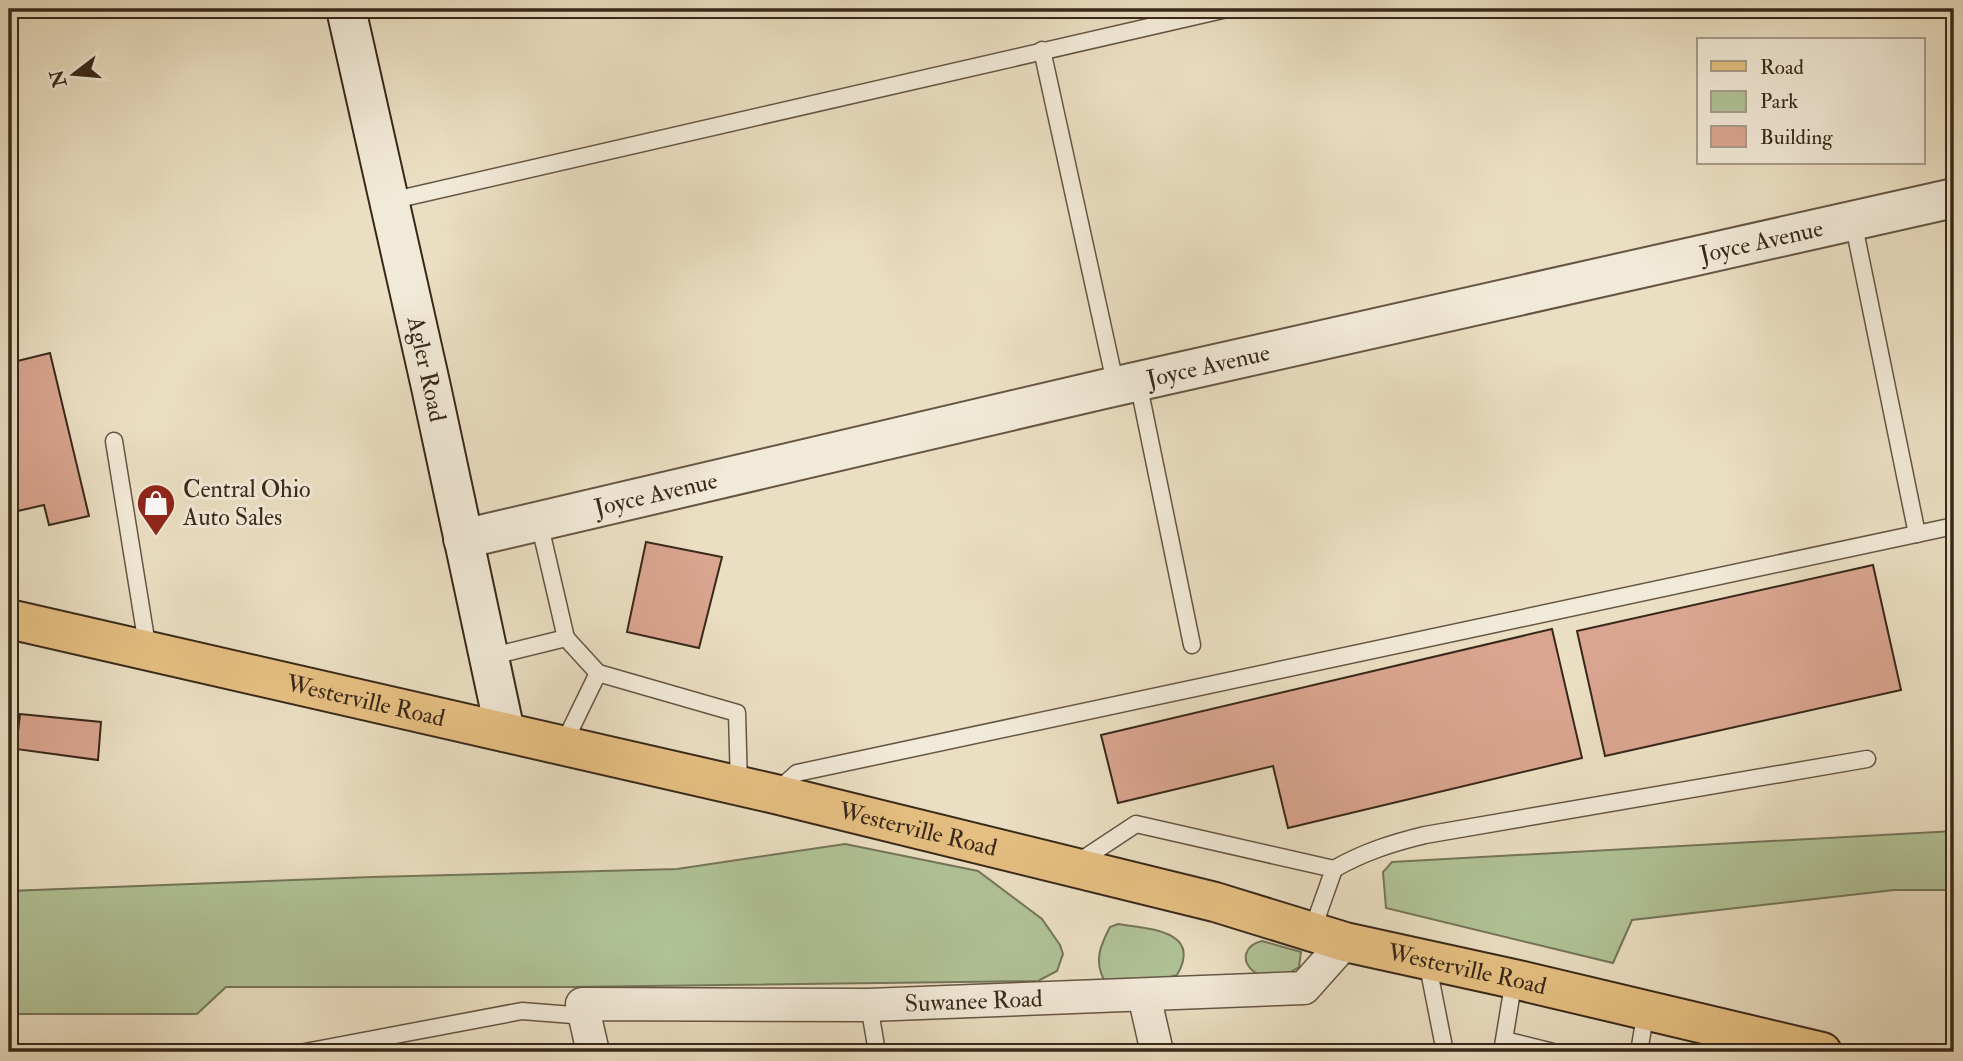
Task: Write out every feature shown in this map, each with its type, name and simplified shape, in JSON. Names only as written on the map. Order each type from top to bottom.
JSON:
[{"type":"main road","name":"Westerville Road","points":[[9,619],[757,790],[1071,866],[1215,902],[1329,937],[1646,1010],[1729,1040],[1822,1052]]},
{"type":"street","name":"Agler Road","points":[[346,9],[505,732]]},
{"type":"street","name":"Joyce Avenue","points":[[463,539],[1127,384],[1954,198]]},
{"type":"street","name":"Suwanee Road","points":[[584,1010],[869,1005],[1304,988],[1329,937]]},
{"type":"street","points":[[1144,995],[1157,1052]]},
{"type":"street","points":[[584,1010],[593,1052]]},
{"type":"lane","points":[[390,201],[1227,9]]},
{"type":"lane","points":[[1042,50],[1192,645]]},
{"type":"lane","points":[[1853,221],[1917,534]]},
{"type":"lane","points":[[114,441],[148,650]]},
{"type":"lane","points":[[539,522],[566,638],[598,673],[737,713],[757,790],[797,773],[1954,526]]},
{"type":"lane","points":[[489,656],[566,638]]},
{"type":"lane","points":[[562,746],[598,673]]},
{"type":"lane","points":[[1071,866],[1136,824],[1334,869],[1380,846],[1425,835],[1867,758]]},
{"type":"lane","points":[[1329,937],[1334,869]]},
{"type":"lane","points":[[1427,959],[1445,1052]]},
{"type":"lane","points":[[1514,979],[1503,1046],[1553,1052]]},
{"type":"lane","points":[[869,1005],[877,1052]]},
{"type":"lane","points":[[305,1052],[522,1011],[584,1010]]},
{"type":"lane","points":[[1639,1052],[1646,1010]]},
{"type":"green space","points":[[1954,831],[1954,890],[1894,890],[1632,920],[1613,963],[1386,908],[1383,872],[1392,862]]},
{"type":"green space","points":[[845,844],[978,871],[1042,919],[1063,954],[1057,971],[1038,981],[573,987],[226,987],[197,1014],[9,1014],[9,891],[677,869]]},
{"type":"green space","points":[[1118,924],[1157,930],[1178,940],[1183,949],[1183,960],[1177,975],[1163,979],[1104,980],[1099,966],[1101,947],[1110,927]]},
{"type":"green space","points":[[1262,941],[1301,952],[1299,967],[1283,975],[1270,977],[1250,969],[1246,953],[1251,946]]},
{"type":"building","points":[[50,353],[89,516],[49,525],[44,505],[9,513],[9,363]]},
{"type":"building","points":[[646,542],[722,557],[699,648],[627,632]]},
{"type":"building","points":[[1873,565],[1901,690],[1605,756],[1577,631]]},
{"type":"building","points":[[1552,629],[1582,758],[1288,828],[1273,766],[1118,803],[1101,735]]},
{"type":"building","points":[[20,714],[101,722],[98,760],[16,749]]},
{"type":"place","name":"Central Ohio Auto Sales","points":[[156,537]]}]
